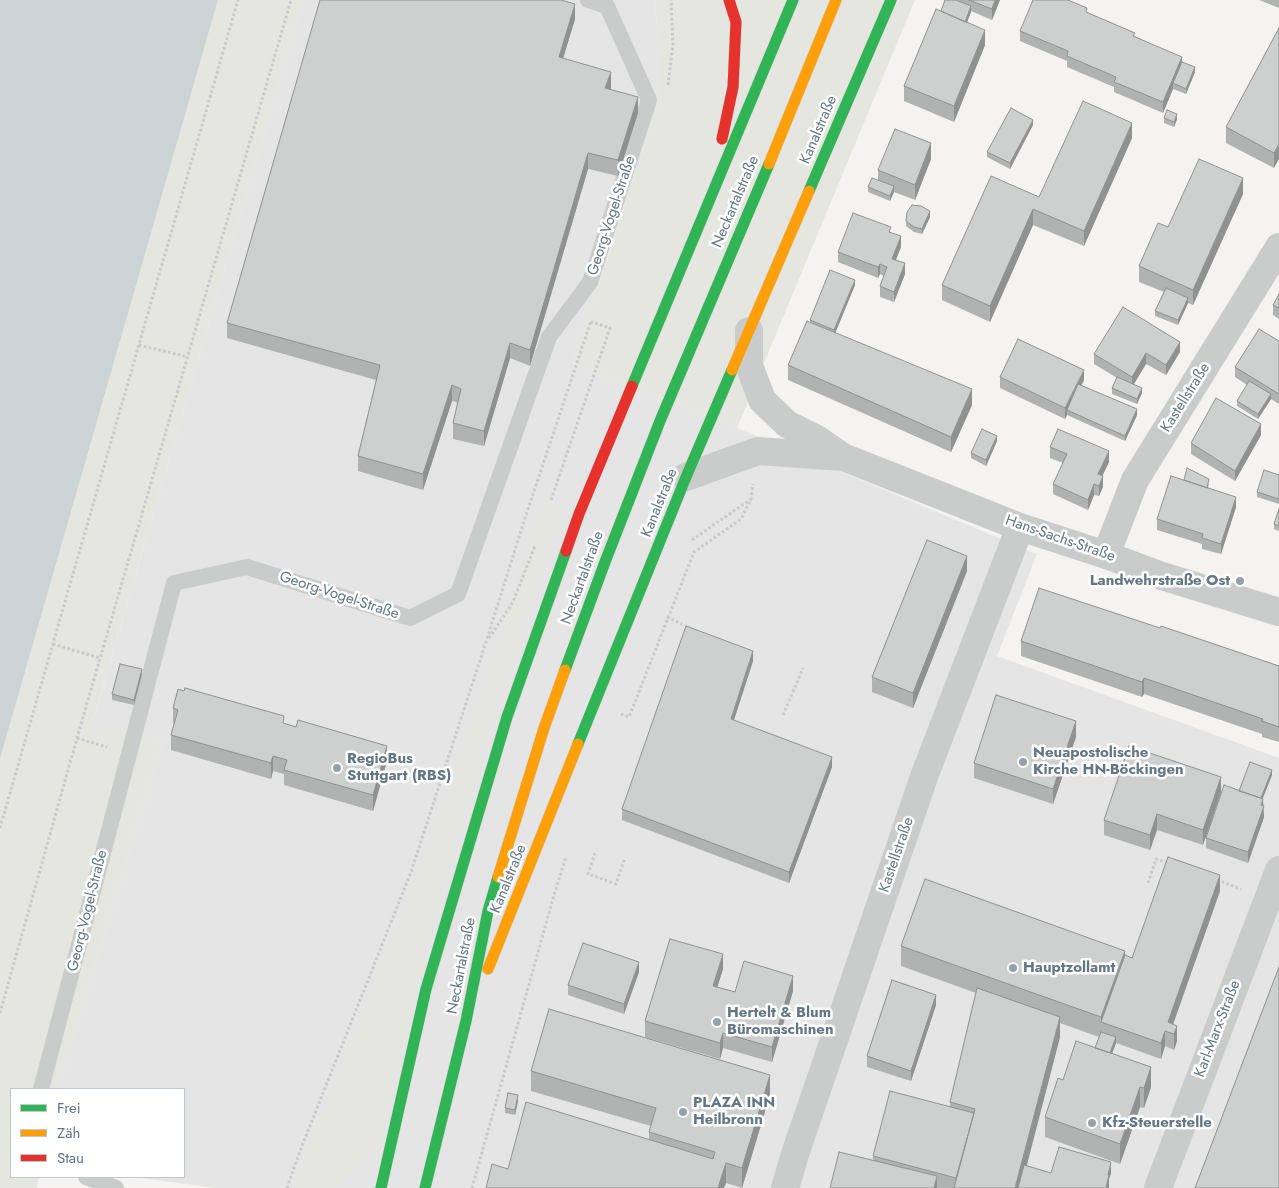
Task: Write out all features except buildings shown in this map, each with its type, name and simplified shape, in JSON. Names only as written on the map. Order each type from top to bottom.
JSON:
[{"type":"main road","name":"Neckartalstraße","points":[[711,198],[733,87],[736,22],[729,0]]},
{"type":"main road","name":"Neckartalstraße","points":[[381,1188],[426,989],[507,718],[579,514],[793,0]]},
{"type":"main road","name":"Neckartalstraße","points":[[425,1188],[466,1021],[488,911],[551,709],[604,562],[660,421],[836,0]]},
{"type":"main road","name":"Kanalstraße","points":[[466,1021],[502,936],[686,477],[891,0]]},
{"type":"street","name":"Kastellstraße","points":[[1106,555],[1135,480],[1279,247]]},
{"type":"street","name":"Hans-Sachs-Straße","points":[[749,331],[749,365],[762,400],[787,424],[817,438],[843,457],[1020,527],[1106,555],[1162,576],[1279,612]]},
{"type":"street","name":"Hans-Sachs-Straße","points":[[686,477],[758,452],[843,457]]},
{"type":"street","name":"Kastellstraße","points":[[786,1188],[796,1151],[925,774],[1020,527]]},
{"type":"street","name":"Karl-Marx-Straße","points":[[1158,1188],[1279,870]]},
{"type":"lane","name":"Georg-Vogel-Straße","points":[[42,1088],[174,583],[247,567],[410,618],[458,594],[549,337],[590,282],[649,100],[607,6],[588,0]]},
{"type":"lane","points":[[89,1178],[114,1188]]},
{"type":"path","points":[[0,828],[238,0]]},
{"type":"path","points":[[0,1013],[77,738],[290,0]]},
{"type":"path","points":[[668,90],[673,44],[671,0]]},
{"type":"path","points":[[287,1188],[303,1142],[411,872],[526,515],[594,312]]},
{"type":"path","points":[[549,508],[610,328],[591,322]]},
{"type":"path","points":[[139,345],[188,357]]},
{"type":"path","points":[[615,712],[629,717],[694,552],[741,519],[752,499],[758,452]]},
{"type":"path","points":[[686,545],[752,499]]},
{"type":"path","points":[[486,642],[513,602],[536,543]]},
{"type":"path","points":[[667,617],[682,624]]},
{"type":"path","points":[[53,644],[101,658]]},
{"type":"path","points":[[783,714],[803,668]]},
{"type":"path","points":[[77,738],[128,754]]},
{"type":"path","points":[[472,1188],[554,895],[569,849]]},
{"type":"path","points":[[595,852],[588,874],[616,884],[625,857]]},
{"type":"path","points":[[1148,883],[1156,859],[1174,866]]},
{"type":"path","points":[[1212,879],[1268,898]]},
{"type":"shaded area","points":[[0,0],[218,0],[0,759]]},
{"type":"shaded area","points":[[218,0],[303,0],[92,724],[162,744],[59,1083],[60,1088],[10,1088],[10,1178],[39,1178],[37,1188],[0,1188],[0,759]]},
{"type":"shaded area","points":[[303,0],[655,0],[658,43],[657,108],[573,363],[737,428],[1037,554],[997,656],[1279,758],[1279,1188],[215,1188],[141,1178],[185,1178],[185,1088],[60,1088],[59,1083],[162,744],[92,725]]},
{"type":"shaded area","points":[[655,0],[915,0],[737,428],[573,363],[657,108],[658,43]]},
{"type":"shaded area","points":[[543,501],[562,508],[489,727],[440,893],[381,1135],[351,1175],[333,1188],[296,1188],[306,1153],[418,876],[505,626]]},
{"type":"traffic: fast","points":[[632,386],[793,0]]},
{"type":"traffic: fast","points":[[809,191],[891,0]]},
{"type":"traffic: fast","points":[[565,670],[660,421],[769,164]]},
{"type":"traffic: fast","points":[[578,744],[686,477],[732,370]]},
{"type":"traffic: fast","points":[[381,1188],[426,989],[507,717],[566,551]]},
{"type":"traffic: fast","points":[[425,1188],[466,1021],[488,911],[498,877]]},
{"type":"traffic: slow","points":[[769,164],[836,0]]},
{"type":"traffic: slow","points":[[732,370],[809,191]]},
{"type":"traffic: slow","points":[[498,877],[544,728],[565,670]]},
{"type":"traffic: slow","points":[[488,969],[578,744]]},
{"type":"traffic: jam","points":[[722,139],[733,87],[736,22],[729,0]]},
{"type":"traffic: jam","points":[[566,551],[579,514],[632,386]]},
{"type":"place","name":"Landwehrstraße Ost","points":[[1240,581]]},
{"type":"place","name":"Neuapostolische Kirche HN-Böckingen","points":[[1023,762]]},
{"type":"place","name":"RegioBus Stuttgart (RBS)","points":[[337,768]]},
{"type":"place","name":"Hauptzollamt","points":[[1013,968]]},
{"type":"place","name":"Hertelt & Blum Büromaschinen","points":[[717,1022]]},
{"type":"place","name":"PLAZA INN Heilbronn","points":[[683,1112]]},
{"type":"place","name":"Kfz-Steuerstelle","points":[[1092,1123]]}]
